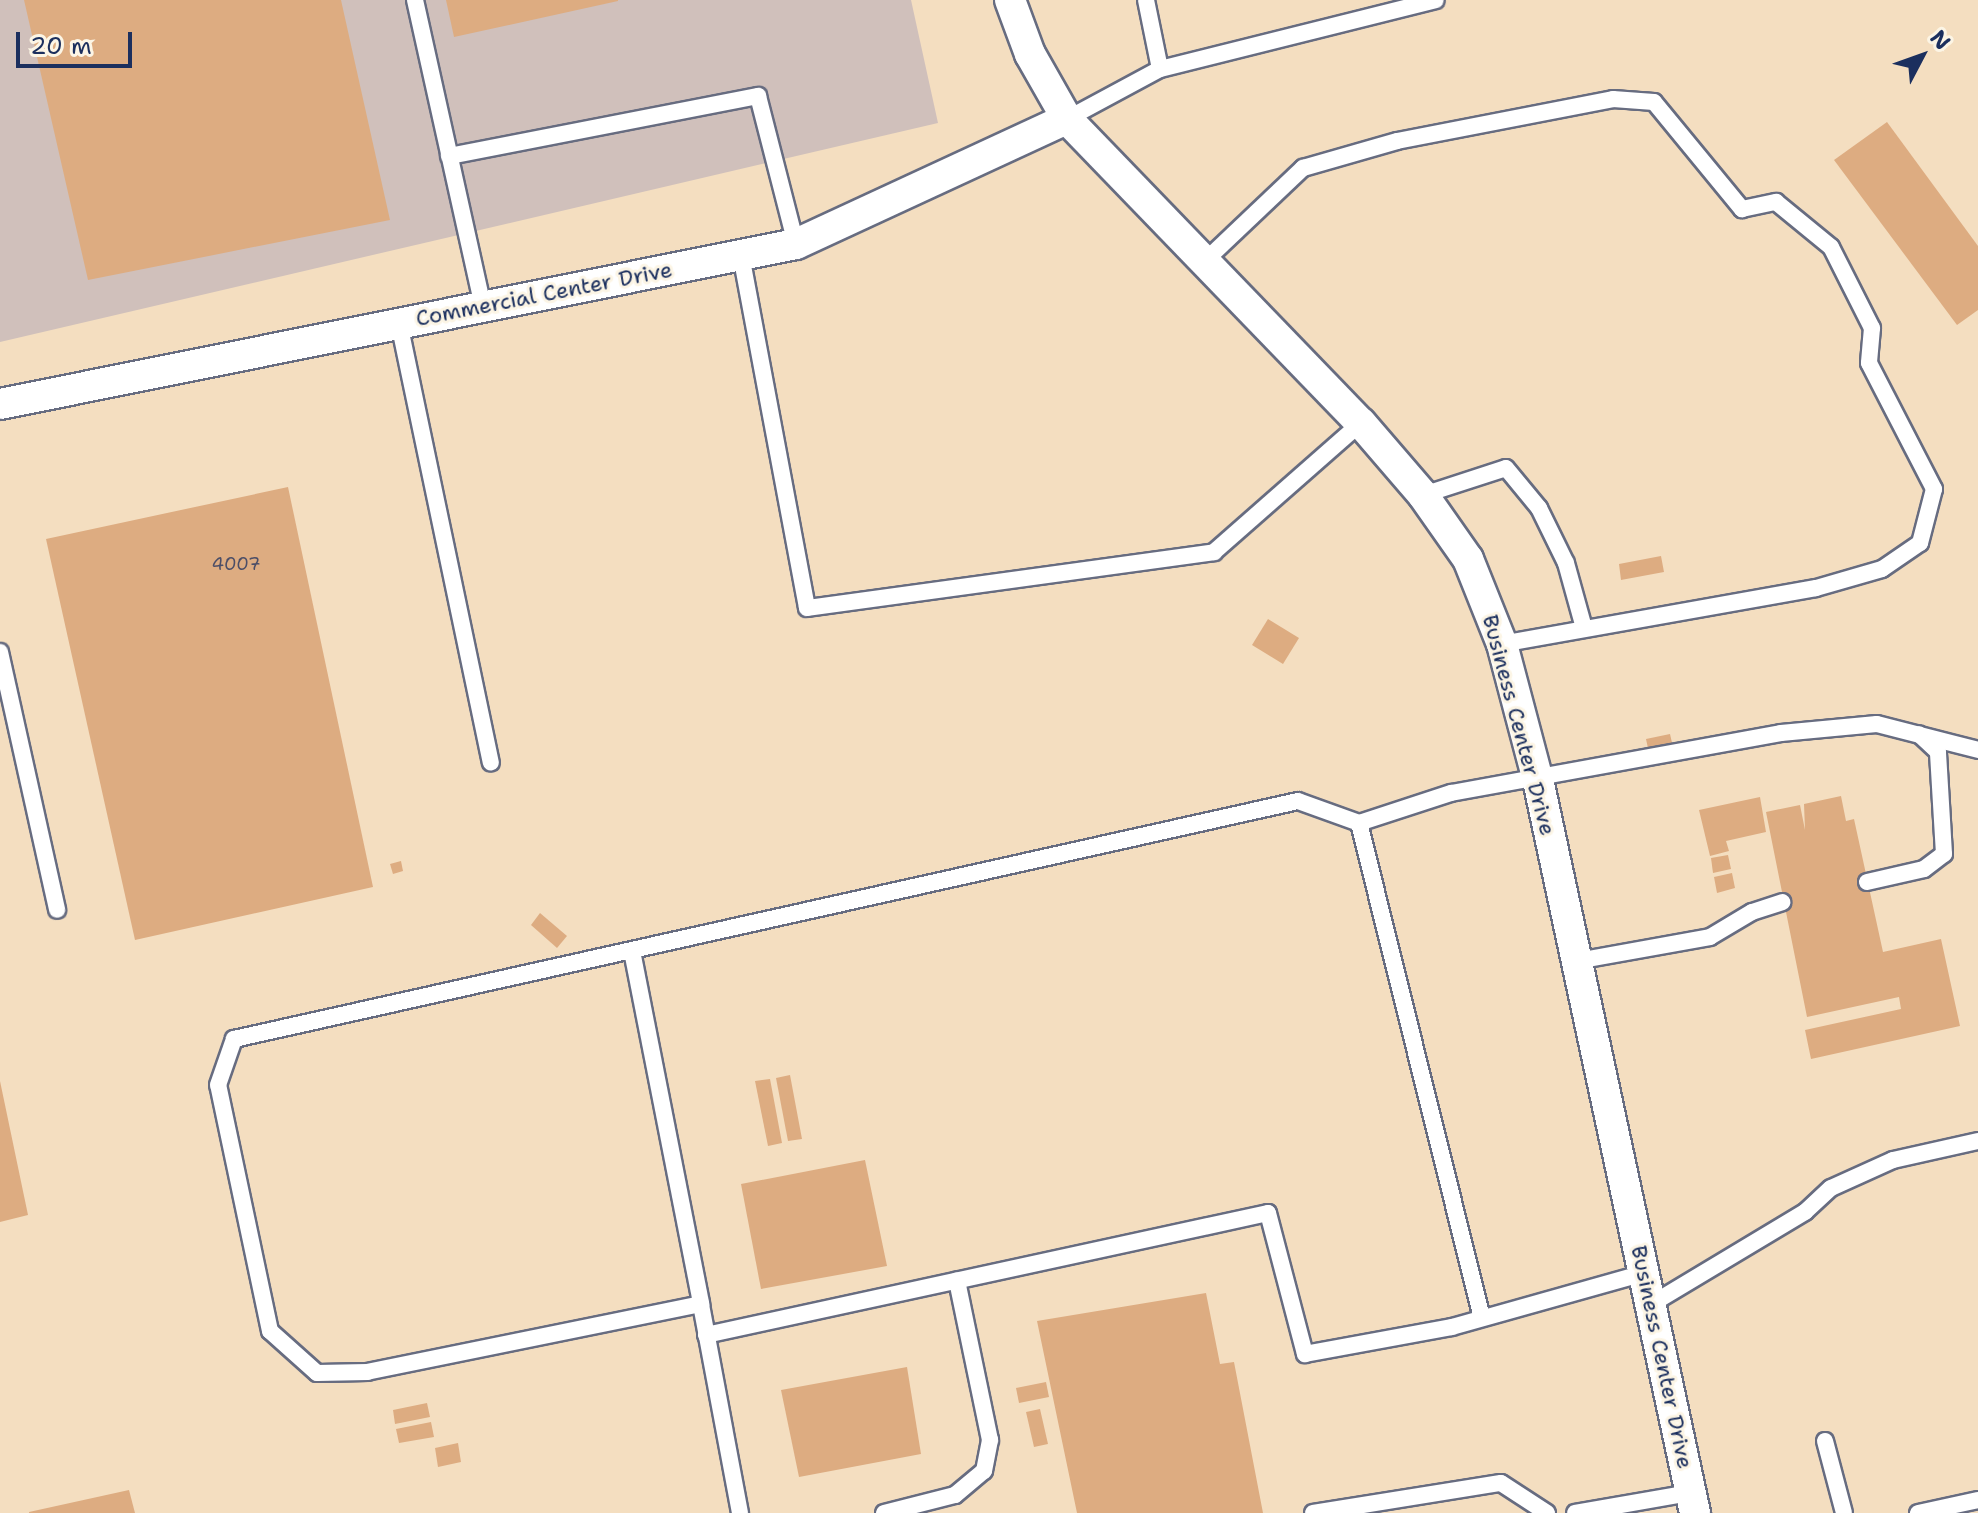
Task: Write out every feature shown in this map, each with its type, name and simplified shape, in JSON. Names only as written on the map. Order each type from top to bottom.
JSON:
[{"type":"street","name":"Business Center Drive","points":[[1010,0],[1030,54],[1067,119],[1361,423],[1423,495],[1468,559],[1502,644],[1538,780],[1692,1503]]},
{"type":"street","name":"Commercial Center Drive","points":[[0,404],[796,244],[1067,119]]},
{"type":"lane","points":[[415,0],[483,306]]},
{"type":"lane","points":[[1146,0],[1160,69]]},
{"type":"lane","points":[[1067,119],[1160,69],[1436,0]]},
{"type":"lane","points":[[449,156],[758,96],[796,244]]},
{"type":"lane","points":[[1206,260],[1303,168],[1397,141],[1613,99],[1654,102],[1742,209],[1776,202],[1831,247],[1872,328],[1869,363],[1934,489],[1920,543],[1882,569],[1816,588],[1502,644]]},
{"type":"lane","points":[[741,255],[807,608],[1214,552],[1361,423]]},
{"type":"lane","points":[[399,323],[491,762]]},
{"type":"lane","points":[[1423,495],[1506,468],[1539,508],[1566,563],[1584,628]]},
{"type":"lane","points":[[0,652],[57,910]]},
{"type":"lane","points":[[701,1304],[368,1372],[317,1373],[270,1331],[218,1085],[234,1039],[1298,801],[1359,823],[1451,793],[1538,780],[1781,733],[1877,724],[1978,750]]},
{"type":"lane","points":[[1867,882],[1924,869],[1944,854],[1938,752],[1918,733]]},
{"type":"lane","points":[[1359,823],[1482,1318]]},
{"type":"lane","points":[[1577,961],[1710,937],[1752,912],[1782,902]]},
{"type":"lane","points":[[632,951],[740,1513]]},
{"type":"lane","points":[[1650,1305],[1805,1212],[1831,1188],[1893,1160],[1978,1141]]},
{"type":"lane","points":[[706,1335],[1268,1213],[1305,1354],[1482,1318],[1644,1273]]},
{"type":"lane","points":[[884,1513],[955,1495],[984,1471],[990,1440],[957,1280]]},
{"type":"lane","points":[[1825,1441],[1844,1513]]},
{"type":"lane","points":[[1313,1513],[1501,1483],[1547,1513]]},
{"type":"lane","points":[[1918,1513],[1978,1500]]},
{"type":"lane","points":[[1575,1513],[1692,1503]]},
{"type":"shaded area","points":[[0,0],[911,0],[938,123],[0,342]]},
{"type":"building","points":[[24,0],[341,0],[390,220],[88,280]]},
{"type":"building","points":[[446,0],[618,0],[618,1],[454,37]]},
{"type":"building","points":[[1887,122],[1978,246],[1978,310],[1957,325],[1834,160]]},
{"type":"building","points":[[288,487],[373,887],[135,940],[46,539]]},
{"type":"building","points":[[1661,556],[1664,572],[1621,580],[1619,564]]},
{"type":"building","points":[[1268,619],[1299,638],[1283,664],[1252,645]]},
{"type":"building","points":[[1670,734],[1673,747],[1649,753],[1646,739]]},
{"type":"building","points":[[1841,796],[1846,821],[1854,819],[1883,952],[1941,939],[1960,1026],[1811,1059],[1805,1030],[1901,1009],[1899,997],[1807,1017],[1766,812],[1800,805],[1805,830],[1804,804]]},
{"type":"building","points":[[1760,797],[1766,832],[1726,841],[1729,851],[1710,856],[1699,810]]},
{"type":"building","points":[[1728,855],[1731,869],[1713,873],[1711,858]]},
{"type":"building","points":[[401,861],[403,871],[393,874],[390,864]]},
{"type":"building","points":[[1732,873],[1735,888],[1717,893],[1714,877]]},
{"type":"building","points":[[540,913],[567,936],[557,948],[531,925]]},
{"type":"building","points":[[790,1075],[802,1139],[788,1141],[776,1078]]},
{"type":"building","points":[[770,1079],[782,1143],[768,1146],[755,1081]]},
{"type":"building","points":[[0,1081],[28,1215],[0,1222]]},
{"type":"building","points":[[865,1160],[887,1266],[761,1289],[741,1184]]},
{"type":"building","points":[[1206,1293],[1220,1364],[1234,1362],[1263,1513],[1077,1513],[1037,1321]]},
{"type":"building","points":[[907,1367],[921,1454],[799,1477],[781,1390]]},
{"type":"building","points":[[1046,1382],[1049,1397],[1019,1403],[1016,1388]]},
{"type":"building","points":[[427,1403],[430,1417],[395,1424],[393,1410]]},
{"type":"building","points":[[1040,1409],[1048,1444],[1034,1447],[1026,1412]]},
{"type":"building","points":[[431,1422],[434,1437],[399,1443],[396,1429]]},
{"type":"building","points":[[458,1443],[461,1462],[438,1467],[435,1448]]},
{"type":"building","points":[[129,1490],[135,1513],[29,1513],[29,1512]]}]
